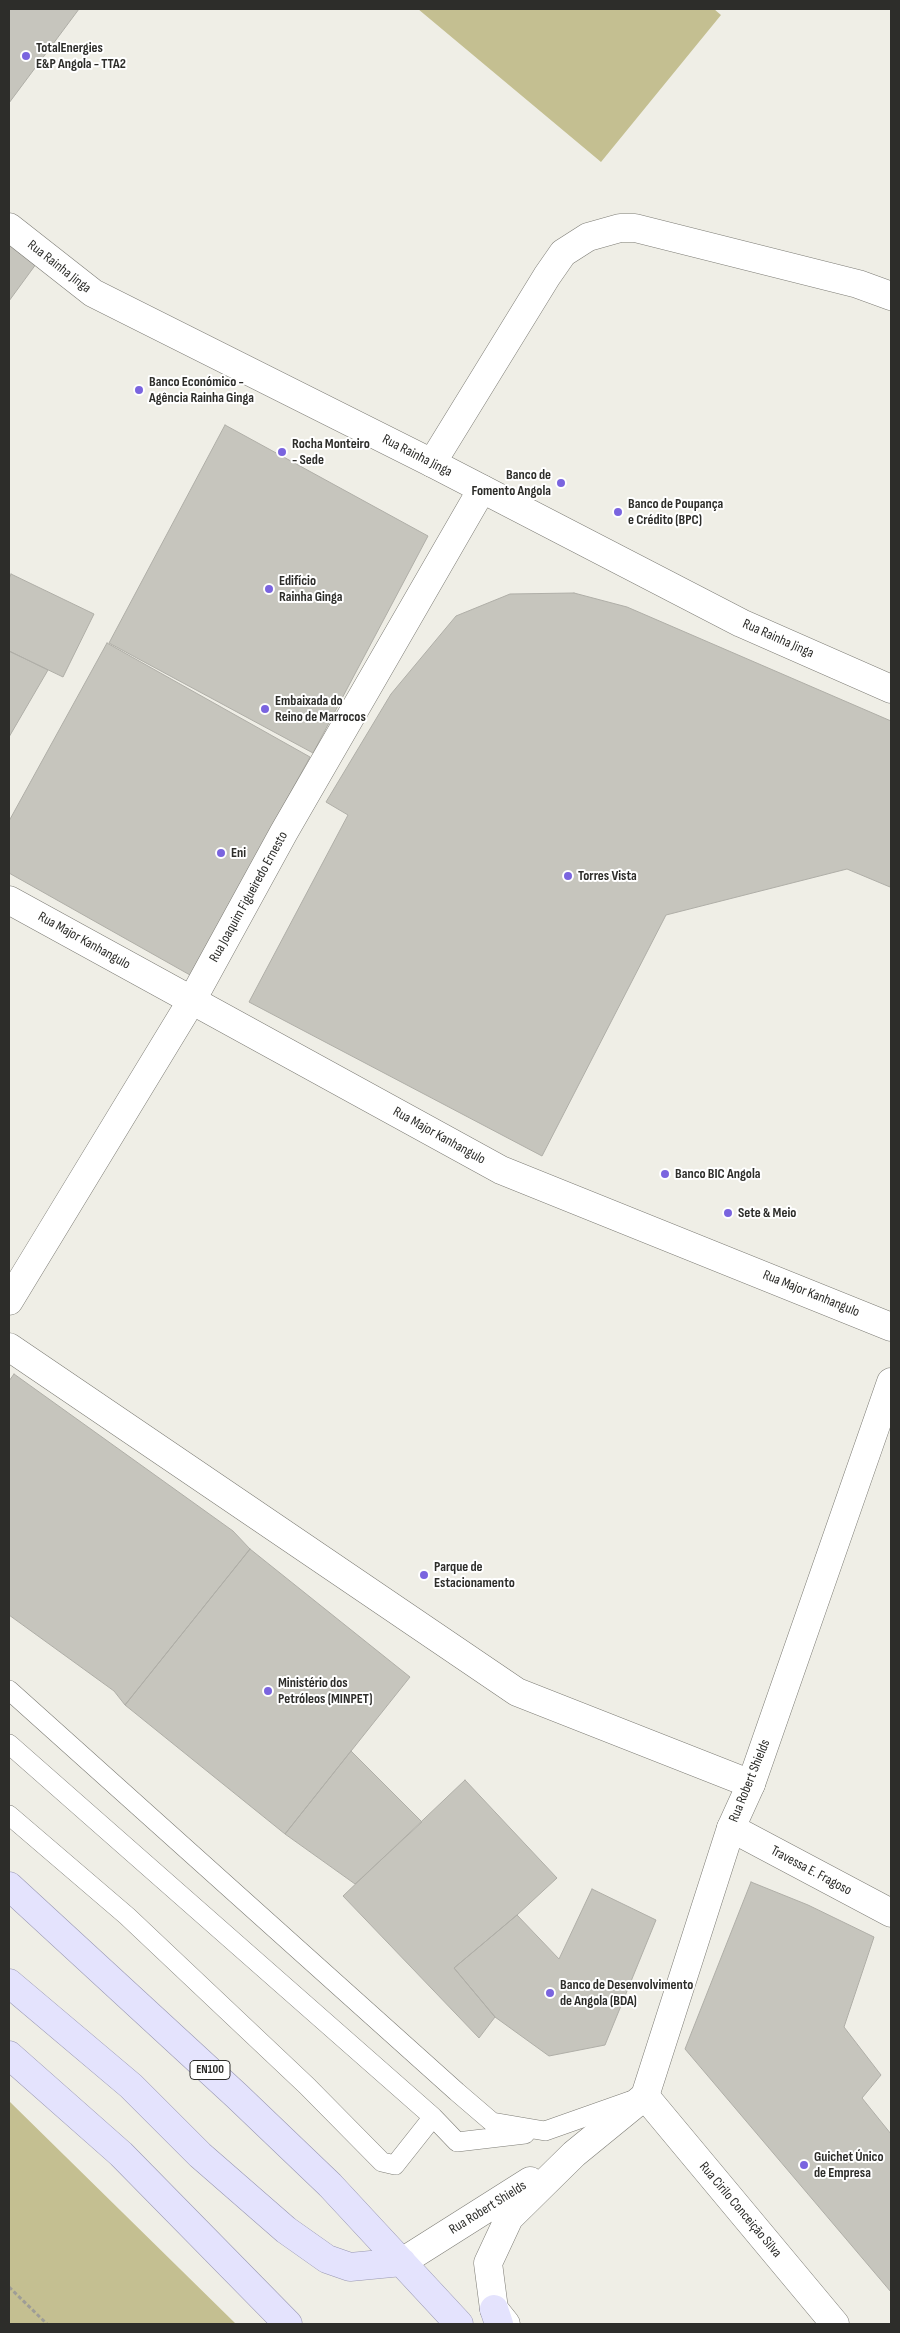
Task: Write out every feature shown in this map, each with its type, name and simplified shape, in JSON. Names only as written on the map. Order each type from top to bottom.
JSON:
[{"type":"main road","name":"EN100","points":[[9,1886],[237,2096],[330,2185],[459,2324]]},
{"type":"main road","points":[[9,1983],[131,2086],[200,2155],[299,2240],[327,2259],[350,2268],[402,2262]]},
{"type":"main road","points":[[9,2055],[121,2154],[288,2324]]},
{"type":"street","name":"Rua Rainha Jinga","points":[[9,227],[93,293],[432,463],[741,623],[891,689]]},
{"type":"street","points":[[432,463],[547,276],[563,253],[588,237],[620,228],[635,228],[858,284],[891,296]]},
{"type":"street","name":"Rua Joaquim Figueiredo Ernesto","points":[[9,1301],[18,1265],[192,1000],[289,823],[482,489]]},
{"type":"street","name":"Rua Major Kanhangulo","points":[[9,900],[501,1170],[891,1326]]},
{"type":"street","points":[[9,1347],[517,1692],[752,1784]]},
{"type":"street","name":"Rua Robert Shields","points":[[500,2319],[488,2263],[509,2218],[574,2154],[645,2096],[731,1828],[752,1784],[891,1382]]},
{"type":"street","name":"Travessa E. Fragoso","points":[[731,1828],[891,1914]]},
{"type":"street","name":"Rua Cirilo Conceição Silva","points":[[645,2096],[835,2324]]},
{"type":"street","name":"Rua Robert Shields","points":[[402,2262],[574,2154]]},
{"type":"lane","points":[[9,1690],[492,2122],[546,2131]]},
{"type":"lane","points":[[9,1744],[433,2117],[457,2142],[546,2131],[645,2096]]},
{"type":"lane","points":[[9,1815],[127,1916],[306,2086],[382,2162],[395,2165],[433,2117]]},
{"type":"path","points":[[9,2287],[47,2324]]},
{"type":"shaded area","points":[[418,9],[714,9],[721,15],[601,162]]},
{"type":"shaded area","points":[[9,2101],[236,2324],[9,2324]]},
{"type":"building","name":"TotalEnergies E&P Angola - TTA2","points":[[9,9],[79,9],[9,103]]},
{"type":"building","points":[[9,238],[39,260],[9,301]]},
{"type":"building","name":"Edifício Rainha Ginga","points":[[225,425],[428,536],[313,753],[109,643]]},
{"type":"building","points":[[11,574],[94,614],[63,677],[9,651],[9,579]]},
{"type":"building","name":"Torres Vista","points":[[574,593],[627,607],[891,721],[891,883],[890,887],[847,869],[666,915],[542,1156],[249,1002],[348,815],[326,802],[391,694],[456,616],[510,594]]},
{"type":"building","points":[[107,643],[310,757],[190,975],[9,873],[9,821]]},
{"type":"building","points":[[9,651],[48,670],[9,737]]},
{"type":"building","points":[[14,1374],[233,1531],[250,1549],[125,1705],[114,1691],[9,1615],[9,1381]]},
{"type":"building","name":"Ministério dos Petróleos (MINPET)","points":[[250,1549],[410,1677],[285,1834],[125,1705]]},
{"type":"building","points":[[351,1751],[422,1822],[355,1884],[285,1834]]},
{"type":"building","points":[[465,1780],[557,1878],[517,1915],[454,1968],[495,2017],[479,2038],[343,1896]]},
{"type":"building","points":[[751,1882],[808,1905],[874,1937],[844,2027],[881,2075],[862,2098],[891,2134],[891,2292],[685,2049]]},
{"type":"building","name":"Banco de Desenvolvimento de Angola (BDA)","points":[[592,1889],[656,1920],[605,2045],[549,2056],[495,2017],[454,1968],[517,1915],[559,1959]]},
{"type":"place","name":"TotalEnergies E&P Angola - TTA2","points":[[26,56]]},
{"type":"place","name":"Banco Económico - Agência Rainha Ginga","points":[[139,390]]},
{"type":"place","name":"Rocha Monteiro - Sede","points":[[282,452]]},
{"type":"place","name":"Banco de Fomento Angola","points":[[561,483]]},
{"type":"place","name":"Banco de Poupança e Crédito (BPC)","points":[[618,512]]},
{"type":"place","name":"Edifício Rainha Ginga","points":[[269,589]]},
{"type":"place","name":"Embaixada do Reino de Marrocos","points":[[265,709]]},
{"type":"place","name":"Eni","points":[[221,853]]},
{"type":"place","name":"Torres Vista","points":[[568,876]]},
{"type":"place","name":"Banco BIC Angola","points":[[665,1174]]},
{"type":"place","name":"Sete & Meio","points":[[728,1213]]},
{"type":"place","name":"Parque de Estacionamento","points":[[424,1575]]},
{"type":"place","name":"Ministério dos Petróleos (MINPET)","points":[[268,1691]]},
{"type":"place","name":"Banco de Desenvolvimento de Angola (BDA)","points":[[550,1993]]},
{"type":"place","name":"Guichet Único de Empresa","points":[[804,2165]]}]
